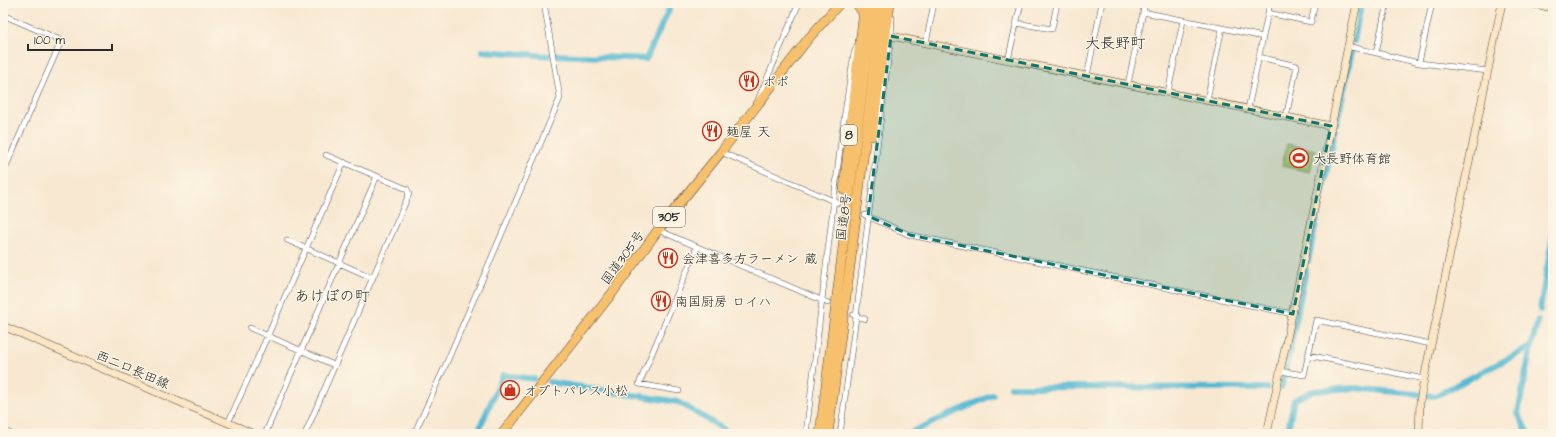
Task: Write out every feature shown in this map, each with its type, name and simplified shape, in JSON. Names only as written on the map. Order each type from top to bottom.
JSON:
[{"type":"highway","name":"国道305号","points":[[502,434],[613,292],[658,230],[721,152],[808,39],[840,3]]},
{"type":"highway","points":[[856,3],[863,13]]},
{"type":"highway","name":"8","points":[[841,268],[844,191],[860,36],[865,3]]},
{"type":"highway","name":"国道8号","points":[[828,434],[851,258],[868,81],[873,3]]},
{"type":"highway","name":"国道8号","points":[[820,434],[841,268],[868,81],[882,3]]},
{"type":"highway","name":"8","points":[[851,258],[857,250],[891,3]]},
{"type":"street","points":[[414,434],[446,364],[560,98],[544,3]]},
{"type":"street","points":[[756,106],[799,3]]},
{"type":"street","points":[[840,434],[867,216],[892,36],[891,3]]},
{"type":"street","points":[[926,43],[934,3]]},
{"type":"street","points":[[1008,60],[1021,3]]},
{"type":"street","points":[[1016,23],[1052,29],[1057,3]]},
{"type":"street","points":[[1087,76],[1102,3]]},
{"type":"street","points":[[1128,84],[1145,3]]},
{"type":"street","points":[[1248,109],[1270,3]]},
{"type":"street","points":[[1268,13],[1311,22],[1315,3]]},
{"type":"street","points":[[1376,53],[1387,3]]},
{"type":"street","points":[[1419,62],[1432,3]]},
{"type":"street","points":[[1419,434],[1421,396],[1424,379],[1502,3]]},
{"type":"street","points":[[1530,3],[1553,8]]},
{"type":"street","points":[[1267,434],[1331,126],[1358,5]]},
{"type":"street","points":[[1143,12],[1263,37]]},
{"type":"street","points":[[3,15],[58,39],[60,44],[3,173]]},
{"type":"street","points":[[1168,92],[1183,21]]},
{"type":"street","points":[[1207,100],[1222,28]]},
{"type":"street","points":[[806,434],[854,53],[860,36]]},
{"type":"street","points":[[892,36],[1331,126]]},
{"type":"street","points":[[1348,46],[1419,62],[1488,71]]},
{"type":"street","points":[[1259,57],[1297,66],[1286,117]]},
{"type":"street","points":[[721,152],[836,202]]},
{"type":"street","points":[[305,434],[409,194],[407,189],[326,155]]},
{"type":"street","points":[[228,422],[344,162]]},
{"type":"street","points":[[265,434],[377,176]]},
{"type":"street","points":[[867,216],[910,235],[1292,314]]},
{"type":"street","points":[[658,230],[828,303]]},
{"type":"street","points":[[287,240],[373,278]]},
{"type":"street","points":[[679,391],[639,384],[697,247]]},
{"type":"street","points":[[854,316],[866,319]]},
{"type":"street","points":[[1280,370],[1304,375],[1316,320],[1431,344]]},
{"type":"street","name":"西二口長田線","points":[[3,326],[254,434]]},
{"type":"street","points":[[250,328],[334,365]]},
{"type":"street","points":[[1308,355],[1424,379]]},
{"type":"street","points":[[3,431],[9,434]]},
{"type":"highlighted area","points":[[891,36],[1331,126],[1293,314],[910,235],[868,216]]},
{"type":"green space","name":"大長野体育館","points":[[1287,144],[1315,150],[1310,172],[1282,166]]},
{"type":"waterway","points":[[555,55],[646,59],[672,3]]},
{"type":"waterway","points":[[1354,41],[1360,10]]},
{"type":"waterway","points":[[1337,123],[1352,50]]},
{"type":"waterway","points":[[483,51],[549,56]]},
{"type":"waterway","points":[[1308,261],[1335,131]]},
{"type":"waterway","points":[[1540,310],[1553,233]]},
{"type":"waterway","points":[[1286,368],[1306,270]]},
{"type":"waterway","points":[[1528,434],[1518,413],[1538,320]]},
{"type":"waterway","points":[[1287,434],[1294,400],[1313,391],[1354,388],[1435,396],[1531,347]]},
{"type":"waterway","points":[[477,434],[503,375],[534,379]]},
{"type":"waterway","points":[[1281,388],[1284,376]]},
{"type":"waterway","points":[[549,382],[678,402],[730,433],[737,434]]},
{"type":"waterway","points":[[1011,387],[1267,388]]},
{"type":"waterway","points":[[907,434],[993,395]]},
{"type":"place","name":"ポポ","points":[[749,81]]},
{"type":"place","name":"麺屋 天","points":[[712,131]]},
{"type":"place","name":"大長野体育館","points":[[1299,158]]},
{"type":"place","name":"会津喜多方ラーメン 蔵","points":[[668,258]]},
{"type":"place","name":"南国厨房 ロイハ","points":[[661,301]]},
{"type":"place","name":"オプトパレス小松","points":[[510,390]]},
{"type":"district","name":"大長野町","points":[[1115,43]]},
{"type":"district","name":"あけぼの町","points":[[332,296]]}]
